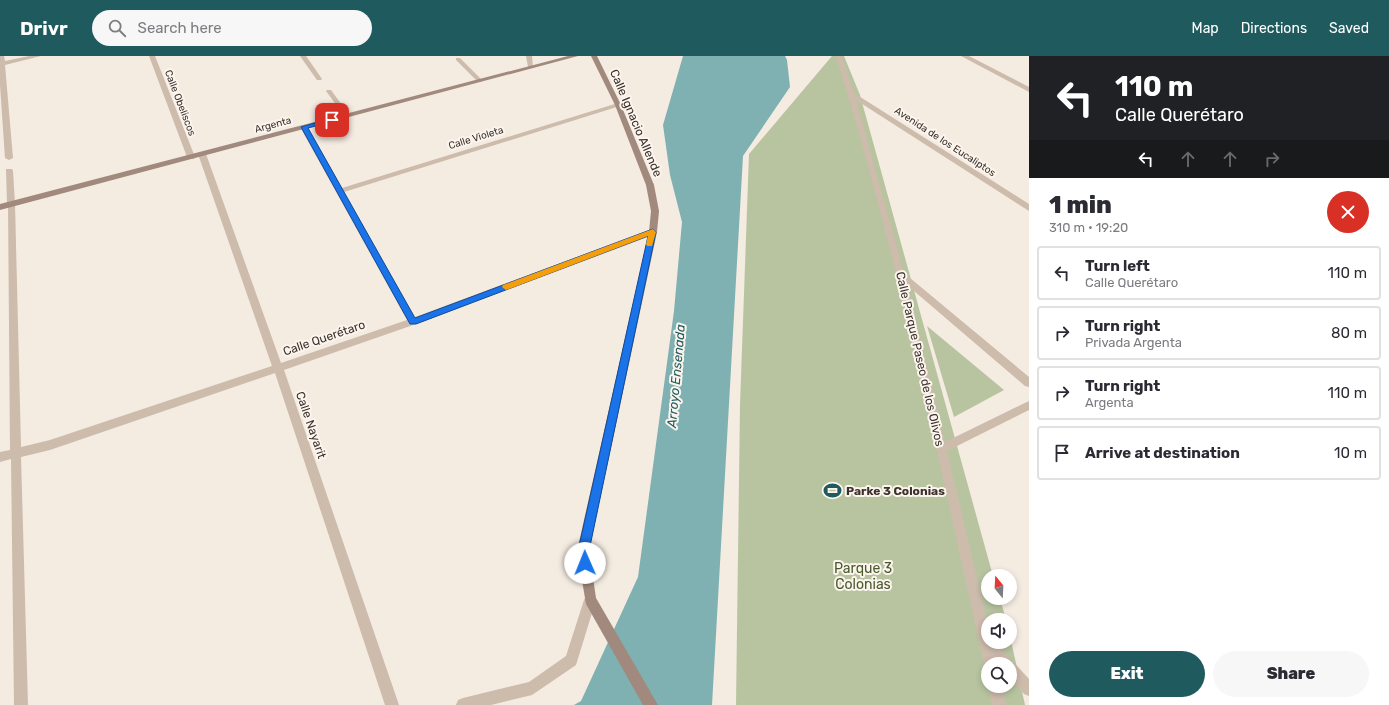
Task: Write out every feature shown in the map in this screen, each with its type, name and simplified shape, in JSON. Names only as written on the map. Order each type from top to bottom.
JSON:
[{"type":"street","points":[[1,56],[9,158]]},
{"type":"street","points":[[1,64],[38,56]]},
{"type":"street","name":"Calle Obeliscos","points":[[152,56],[191,157]]},
{"type":"street","points":[[304,56],[319,80]]},
{"type":"street","points":[[529,56],[532,67]]},
{"type":"street","name":"Argenta","points":[[0,207],[575,56]]},
{"type":"street","name":"Calle Ignacio Allende","points":[[590,600],[583,551],[653,232],[655,211],[650,185],[618,105],[594,56]]},
{"type":"street","name":"Calle Parque Paseo de los Olivos","points":[[839,56],[851,94],[900,274],[981,618]]},
{"type":"street","points":[[964,56],[1029,90]]},
{"type":"street","points":[[458,59],[480,81]]},
{"type":"street","points":[[329,91],[347,116]]},
{"type":"street","name":"Avenida de los Eucaliptos","points":[[851,94],[1029,208]]},
{"type":"street","name":"Calle Violeta","points":[[339,191],[618,105]]},
{"type":"street","points":[[304,127],[413,322]]},
{"type":"street","name":"Calle Nayarit","points":[[202,154],[278,368],[392,705]]},
{"type":"street","points":[[9,171],[17,453],[21,705]]},
{"type":"street","name":"Calle Querétaro","points":[[0,457],[58,442],[413,322],[653,232]]},
{"type":"street","points":[[900,274],[1029,383]]},
{"type":"street","points":[[941,449],[1029,405]]},
{"type":"street","points":[[463,705],[532,688],[571,660],[590,600]]},
{"type":"street","points":[[590,600],[651,705]]},
{"type":"street","points":[[992,649],[1000,657]]},
{"type":"street","points":[[1017,676],[1029,689]]},
{"type":"street","points":[[996,693],[999,705]]},
{"type":"green space","name":"Parque 3 Colonias","points":[[832,56],[844,56],[860,95],[991,569],[981,569],[981,605],[1002,605],[1004,613],[981,613],[981,649],[1013,649],[1015,657],[981,657],[981,693],[1017,693],[1017,668],[1025,705],[736,705],[740,405],[749,154]]},
{"type":"green space","points":[[927,326],[1004,390],[954,417]]},
{"type":"water","name":"Arroyo Ensenada","points":[[683,56],[785,56],[787,60],[790,87],[743,156],[712,705],[574,705],[581,701],[638,577],[674,311],[682,222],[670,175],[663,125]]},
{"type":"slow traffic","points":[[506,287],[653,232],[650,244]]},
{"type":"place","name":"Parke 3 Colonias","points":[[833,491]]},
{"type":"route","points":[[332,120],[304,127],[413,322],[653,232],[583,551],[585,563]]}]
